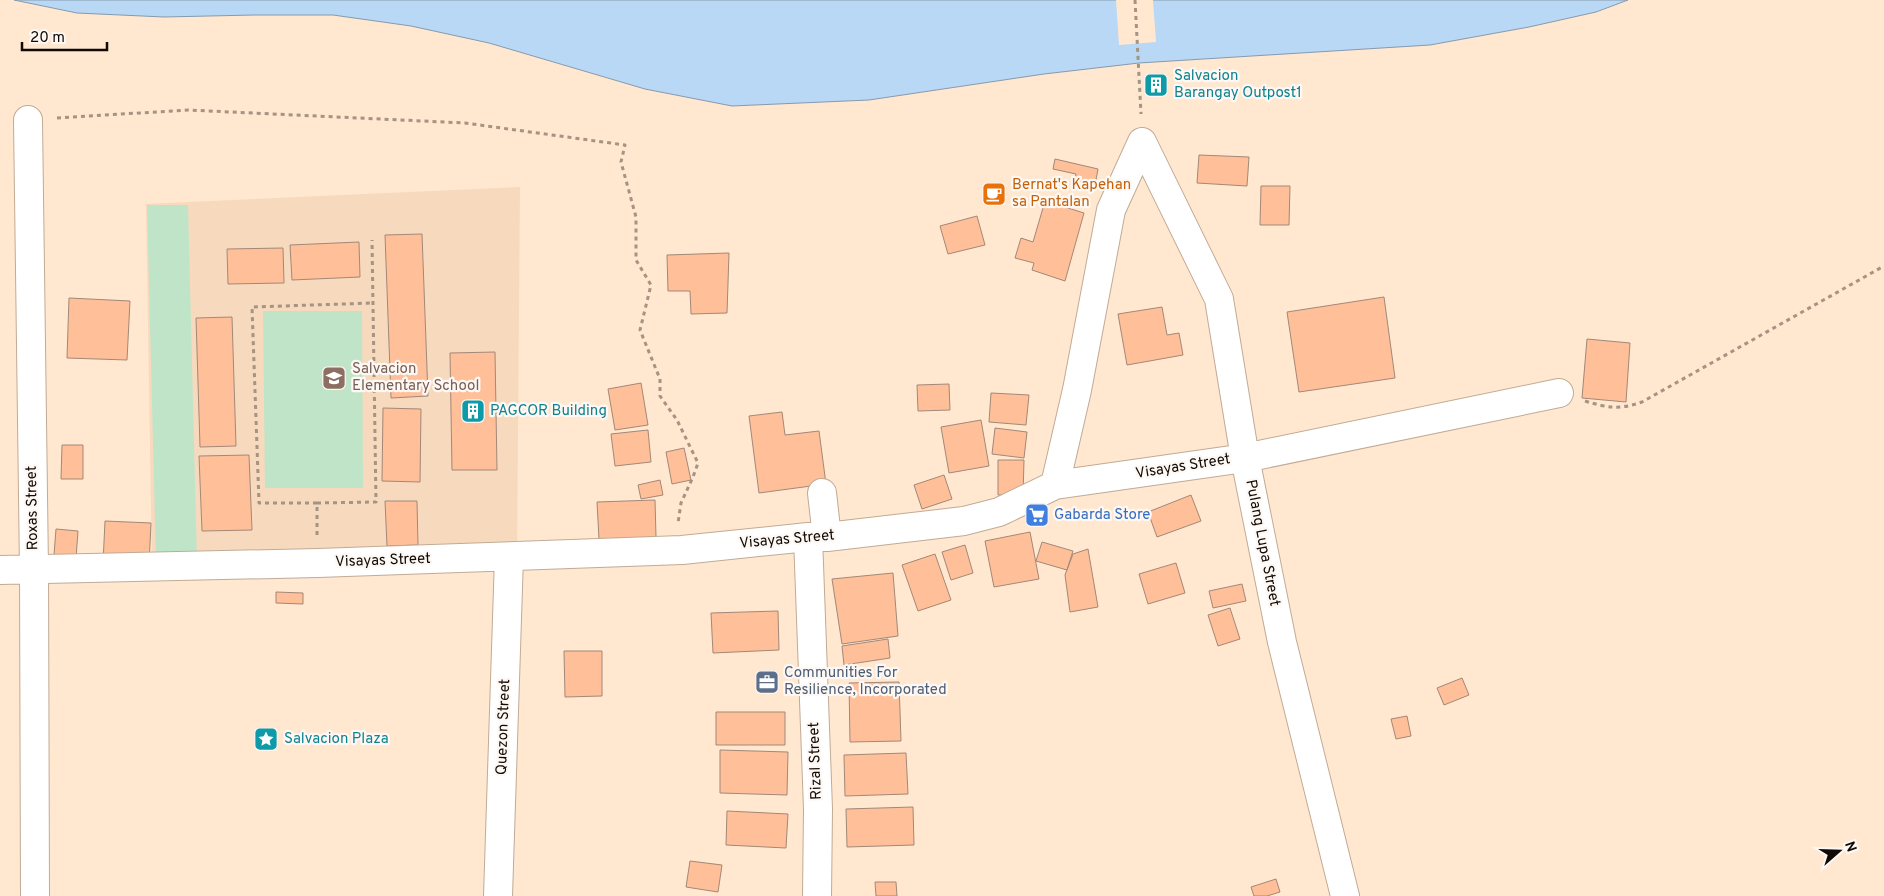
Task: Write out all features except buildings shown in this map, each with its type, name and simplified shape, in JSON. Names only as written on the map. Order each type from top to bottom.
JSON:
[{"type":"street","name":"Roxas Street","points":[[28,120],[34,570],[35,896]]},
{"type":"street","name":"Pulang Lupa Street","points":[[1142,142],[1218,299],[1245,458],[1282,642],[1345,896]]},
{"type":"street","points":[[1055,485],[1077,390],[1111,210],[1142,142]]},
{"type":"street","name":"Visayas Street","points":[[0,570],[510,557],[682,550],[817,537],[964,520],[999,512],[1055,485],[1245,458],[1559,393]]},
{"type":"street","name":"Rizal Street","points":[[817,896],[817,537],[822,493]]},
{"type":"street","name":"Quezon Street","points":[[498,896],[510,557]]},
{"type":"path","points":[[1135,0],[1142,142]]},
{"type":"path","points":[[28,120],[188,110],[465,123],[625,145],[621,162],[636,218],[636,260],[651,285],[640,330],[660,379],[660,396],[676,420],[698,463],[694,477],[681,503],[677,534],[682,550]]},
{"type":"path","points":[[372,240],[373,303],[376,502],[259,503],[252,306],[373,303]]},
{"type":"path","points":[[1559,393],[1608,408],[1626,407],[1642,402],[1884,266]]},
{"type":"path","points":[[317,503],[318,563]]},
{"type":"shaded area","name":"Salvacion Elementary School","points":[[520,187],[517,553],[152,567],[146,204]]},
{"type":"green space","points":[[147,205],[188,205],[197,561],[156,562]]},
{"type":"green space","points":[[263,311],[362,311],[363,488],[265,488]]},
{"type":"water","points":[[14,0],[1628,0],[1596,12],[1529,27],[1430,45],[1139,63],[1044,74],[869,100],[732,106],[645,89],[489,43],[411,26],[333,15],[164,17],[77,13]]},
{"type":"pier","points":[[1116,0],[1153,0],[1156,42],[1119,45]]},
{"type":"place","name":"Salvacion Barangay Outpost1","points":[[1156,85]]},
{"type":"place","name":"Bernat's Kapehan sa Pantalan","points":[[994,194]]},
{"type":"place","name":"Salvacion Elementary School","points":[[334,378]]},
{"type":"place","name":"PAGCOR Building","points":[[473,411]]},
{"type":"place","name":"Gabarda Store","points":[[1037,515]]},
{"type":"place","name":"Communities For Resilience, Incorporated","points":[[767,682]]},
{"type":"place","name":"Salvacion Plaza","points":[[266,739]]}]
